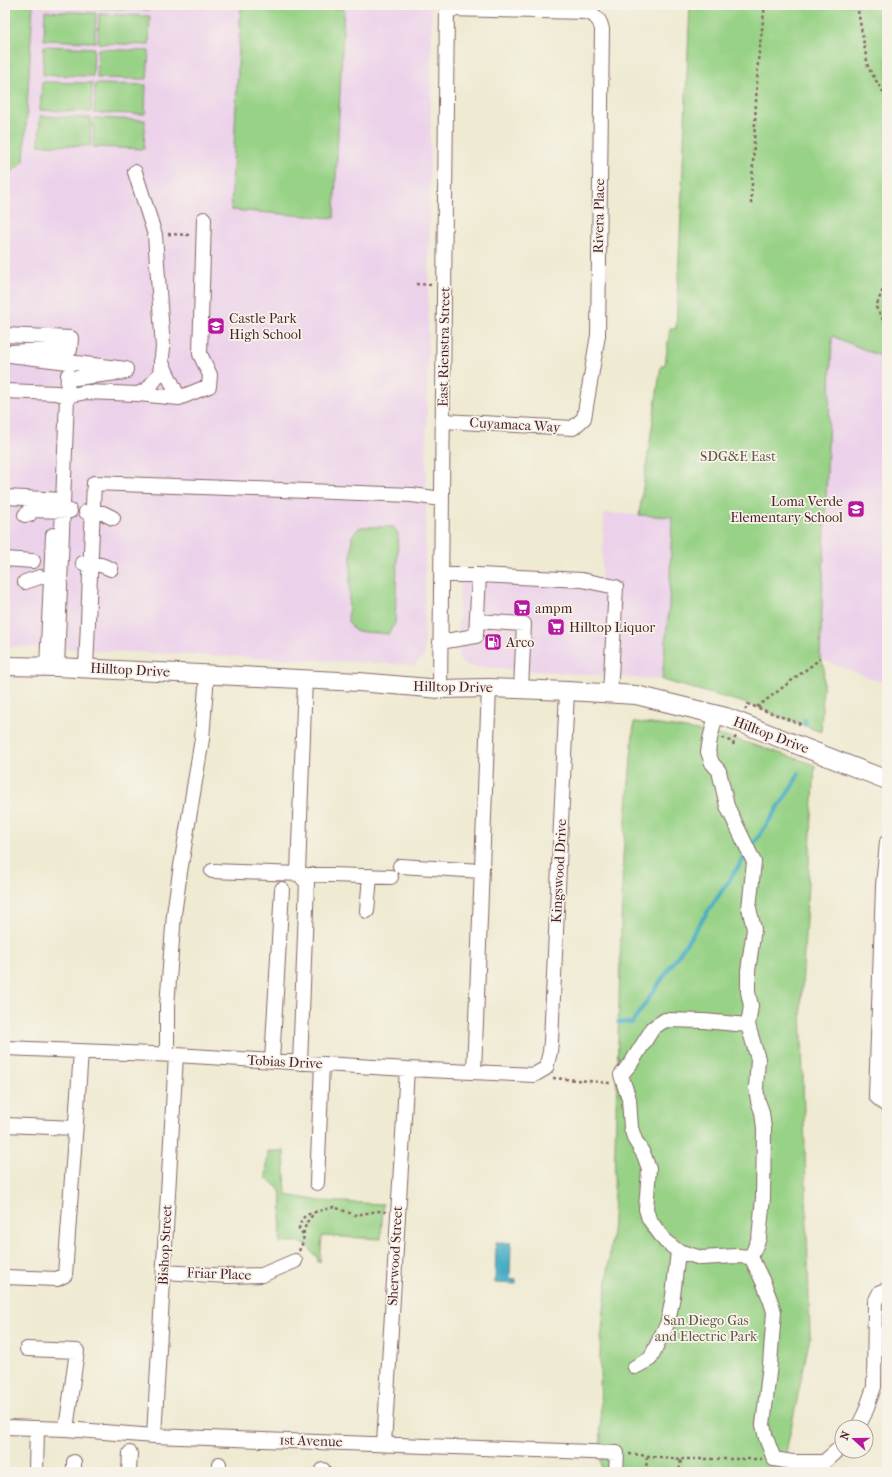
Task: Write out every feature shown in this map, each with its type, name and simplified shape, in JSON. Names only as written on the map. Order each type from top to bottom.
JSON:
[{"type":"main road","name":"Hilltop Drive","points":[[5,666],[86,668],[305,679],[440,689],[489,688],[636,695],[716,715],[758,729],[887,780]]},
{"type":"street","name":"Rivera Place","points":[[447,7],[588,12],[594,15],[600,22],[602,28],[598,335],[584,418]]},
{"type":"street","name":"East Rienstra Street","points":[[440,689],[447,7]]},
{"type":"street","points":[[135,172],[155,235],[163,348],[160,372],[148,389],[138,394]]},
{"type":"street","points":[[5,390],[57,393],[67,396],[86,392],[138,394],[179,398],[209,386],[210,375],[200,354],[204,219]]},
{"type":"street","points":[[5,335],[71,338],[62,508],[68,562],[86,668]]},
{"type":"street","points":[[161,361],[179,398]]},
{"type":"street","name":"Cuyamaca Way","points":[[443,421],[573,428],[584,418]]},
{"type":"street","points":[[52,667],[68,562],[89,512],[94,483],[412,495],[442,500]]},
{"type":"street","points":[[5,497],[62,508]]},
{"type":"street","points":[[25,515],[29,515],[29,510],[62,508]]},
{"type":"street","points":[[89,512],[103,513],[113,518]]},
{"type":"street","points":[[5,559],[28,558]]},
{"type":"street","points":[[68,562],[101,565],[111,569]]},
{"type":"street","points":[[441,575],[479,575],[582,580],[616,587],[610,694]]},
{"type":"street","points":[[440,642],[476,636],[479,575]]},
{"type":"street","points":[[25,582],[40,577]]},
{"type":"street","points":[[477,621],[524,624],[521,689]]},
{"type":"street","name":"Bishop Street","points":[[154,1436],[164,1272],[171,1055],[167,1006],[174,914],[202,739],[208,674]]},
{"type":"street","points":[[300,1062],[307,883],[298,873],[305,679]]},
{"type":"street","points":[[474,1072],[489,688]]},
{"type":"street","name":"Kingswood Drive","points":[[550,1052],[567,691]]},
{"type":"street","points":[[716,715],[708,752],[712,763],[719,771],[727,806],[754,862],[750,908],[754,929],[748,971],[748,992],[751,1006],[748,1025],[758,1058],[756,1088],[758,1101],[762,1112],[764,1129],[763,1198],[760,1230],[759,1238],[751,1257],[764,1284],[774,1312],[763,1424],[766,1438],[774,1459],[792,1462],[824,1462],[834,1453]]},
{"type":"street","points":[[887,842],[883,886],[884,964],[876,1096],[887,1106]]},
{"type":"street","points":[[400,866],[482,871]]},
{"type":"street","points":[[212,870],[390,877]]},
{"type":"street","points":[[367,911],[370,876]]},
{"type":"street","points":[[272,1061],[282,889]]},
{"type":"street","points":[[748,1025],[704,1021],[665,1020],[653,1028],[621,1076],[629,1099],[631,1128],[649,1169],[646,1208],[648,1219],[665,1241],[678,1251],[701,1258],[737,1256],[751,1257]]},
{"type":"street","name":"Tobias Drive","points":[[5,1048],[171,1055],[534,1075],[546,1068],[550,1052]]},
{"type":"street","points":[[5,1278],[58,1279],[65,1275],[81,1052]]},
{"type":"street","points":[[317,1183],[322,1064]]},
{"type":"street","name":"Sherwood Street","points":[[384,1444],[406,1069]]},
{"type":"street","points":[[5,1125],[75,1128]]},
{"type":"street","points":[[635,1367],[650,1359],[668,1322],[673,1296],[678,1251]]},
{"type":"street","name":"Friar Place","points":[[164,1272],[228,1276],[262,1275],[296,1261]]},
{"type":"street","points":[[862,1419],[874,1387],[876,1302],[880,1292],[887,1290]]},
{"type":"street","points":[[27,1349],[77,1351],[66,1429]]},
{"type":"street","name":"1st Avenue","points":[[5,1427],[66,1429],[154,1436],[617,1453]]},
{"type":"street","points":[[36,1472],[37,1428]]},
{"type":"street","points":[[129,1472],[130,1453]]},
{"type":"street","points":[[616,1472],[617,1453]]},
{"type":"path","points":[[751,204],[758,61],[765,5]]},
{"type":"path","points":[[857,5],[868,67],[887,99]]},
{"type":"path","points":[[884,5],[887,12]]},
{"type":"path","points":[[164,234],[184,235]]},
{"type":"path","points":[[887,279],[876,307],[887,327]]},
{"type":"path","points":[[757,708],[820,659]]},
{"type":"path","points":[[556,1079],[612,1083],[625,1087]]},
{"type":"path","points":[[304,1234],[299,1229],[303,1217],[324,1209],[334,1207],[356,1215],[378,1211],[398,1212]]},
{"type":"path","points":[[296,1261],[303,1242],[307,1222],[314,1213]]},
{"type":"path","points":[[617,1453],[681,1459],[774,1459]]},
{"type":"path","points":[[646,1472],[647,1456]]},
{"type":"path","points":[[679,1472],[681,1459]]},
{"type":"shaded area","name":"Castle Park High School","points":[[5,5],[432,5],[424,657],[414,665],[5,646]]},
{"type":"shaded area","name":"Loma Verde Elementary School","points":[[832,335],[887,359],[887,684],[820,659]]},
{"type":"shaded area","points":[[604,513],[672,517],[669,607],[662,680],[468,666],[463,664],[459,659],[458,631],[460,580],[601,587]]},
{"type":"green space","points":[[5,5],[33,5],[24,161],[7,176],[5,176]]},
{"type":"green space","points":[[100,5],[150,5],[150,10],[100,8]]},
{"type":"green space","points":[[241,5],[344,9],[334,218],[231,210]]},
{"type":"green space","name":"SDG&E East","points":[[690,5],[887,5],[887,359],[832,336],[820,659],[824,666],[821,732],[748,704],[662,680],[669,607],[672,517],[639,515],[661,366],[665,365],[670,328],[676,329]]},
{"type":"green space","points":[[45,11],[96,13],[95,42],[44,40]]},
{"type":"green space","points":[[99,14],[150,16],[149,45],[98,43]]},
{"type":"green space","points":[[44,46],[94,48],[93,76],[43,75]]},
{"type":"green space","points":[[98,49],[149,51],[147,79],[97,78]]},
{"type":"green space","points":[[42,82],[92,83],[91,112],[40,110]]},
{"type":"green space","points":[[95,84],[146,85],[145,114],[94,113]]},
{"type":"green space","points":[[40,116],[91,118],[90,146],[39,145]]},
{"type":"green space","points":[[94,118],[145,120],[144,149],[93,147]]},
{"type":"green space","points":[[360,527],[393,527],[398,533],[395,623],[388,634],[355,631],[348,622],[352,536]]},
{"type":"green space","name":"San Diego Gas and Electric Park","points":[[634,722],[676,727],[718,735],[755,745],[815,765],[801,1003],[810,1337],[782,1472],[632,1472],[632,1469],[601,1469],[600,1350],[613,1222],[623,856]]},
{"type":"green space","points":[[268,1151],[284,1151],[286,1195],[321,1201],[383,1204],[381,1239],[322,1236],[320,1262],[318,1262],[316,1254],[314,1255],[304,1244],[290,1242],[280,1244],[282,1195],[278,1188],[266,1178]]},
{"type":"water","points":[[496,1242],[511,1243],[510,1278],[516,1279],[516,1284],[495,1283]]},
{"type":"waterway","points":[[804,720],[806,725]]},
{"type":"waterway","points":[[751,848],[793,785],[799,773]]},
{"type":"waterway","points":[[618,1022],[632,1023],[747,854]]},
{"type":"place","name":"Castle Park High School","points":[[216,326]]},
{"type":"place","name":"Loma Verde Elementary School","points":[[856,509]]},
{"type":"place","name":"ampm","points":[[522,608]]},
{"type":"place","name":"Hilltop Liquor","points":[[556,627]]},
{"type":"place","name":"Arco","points":[[493,642]]}]
